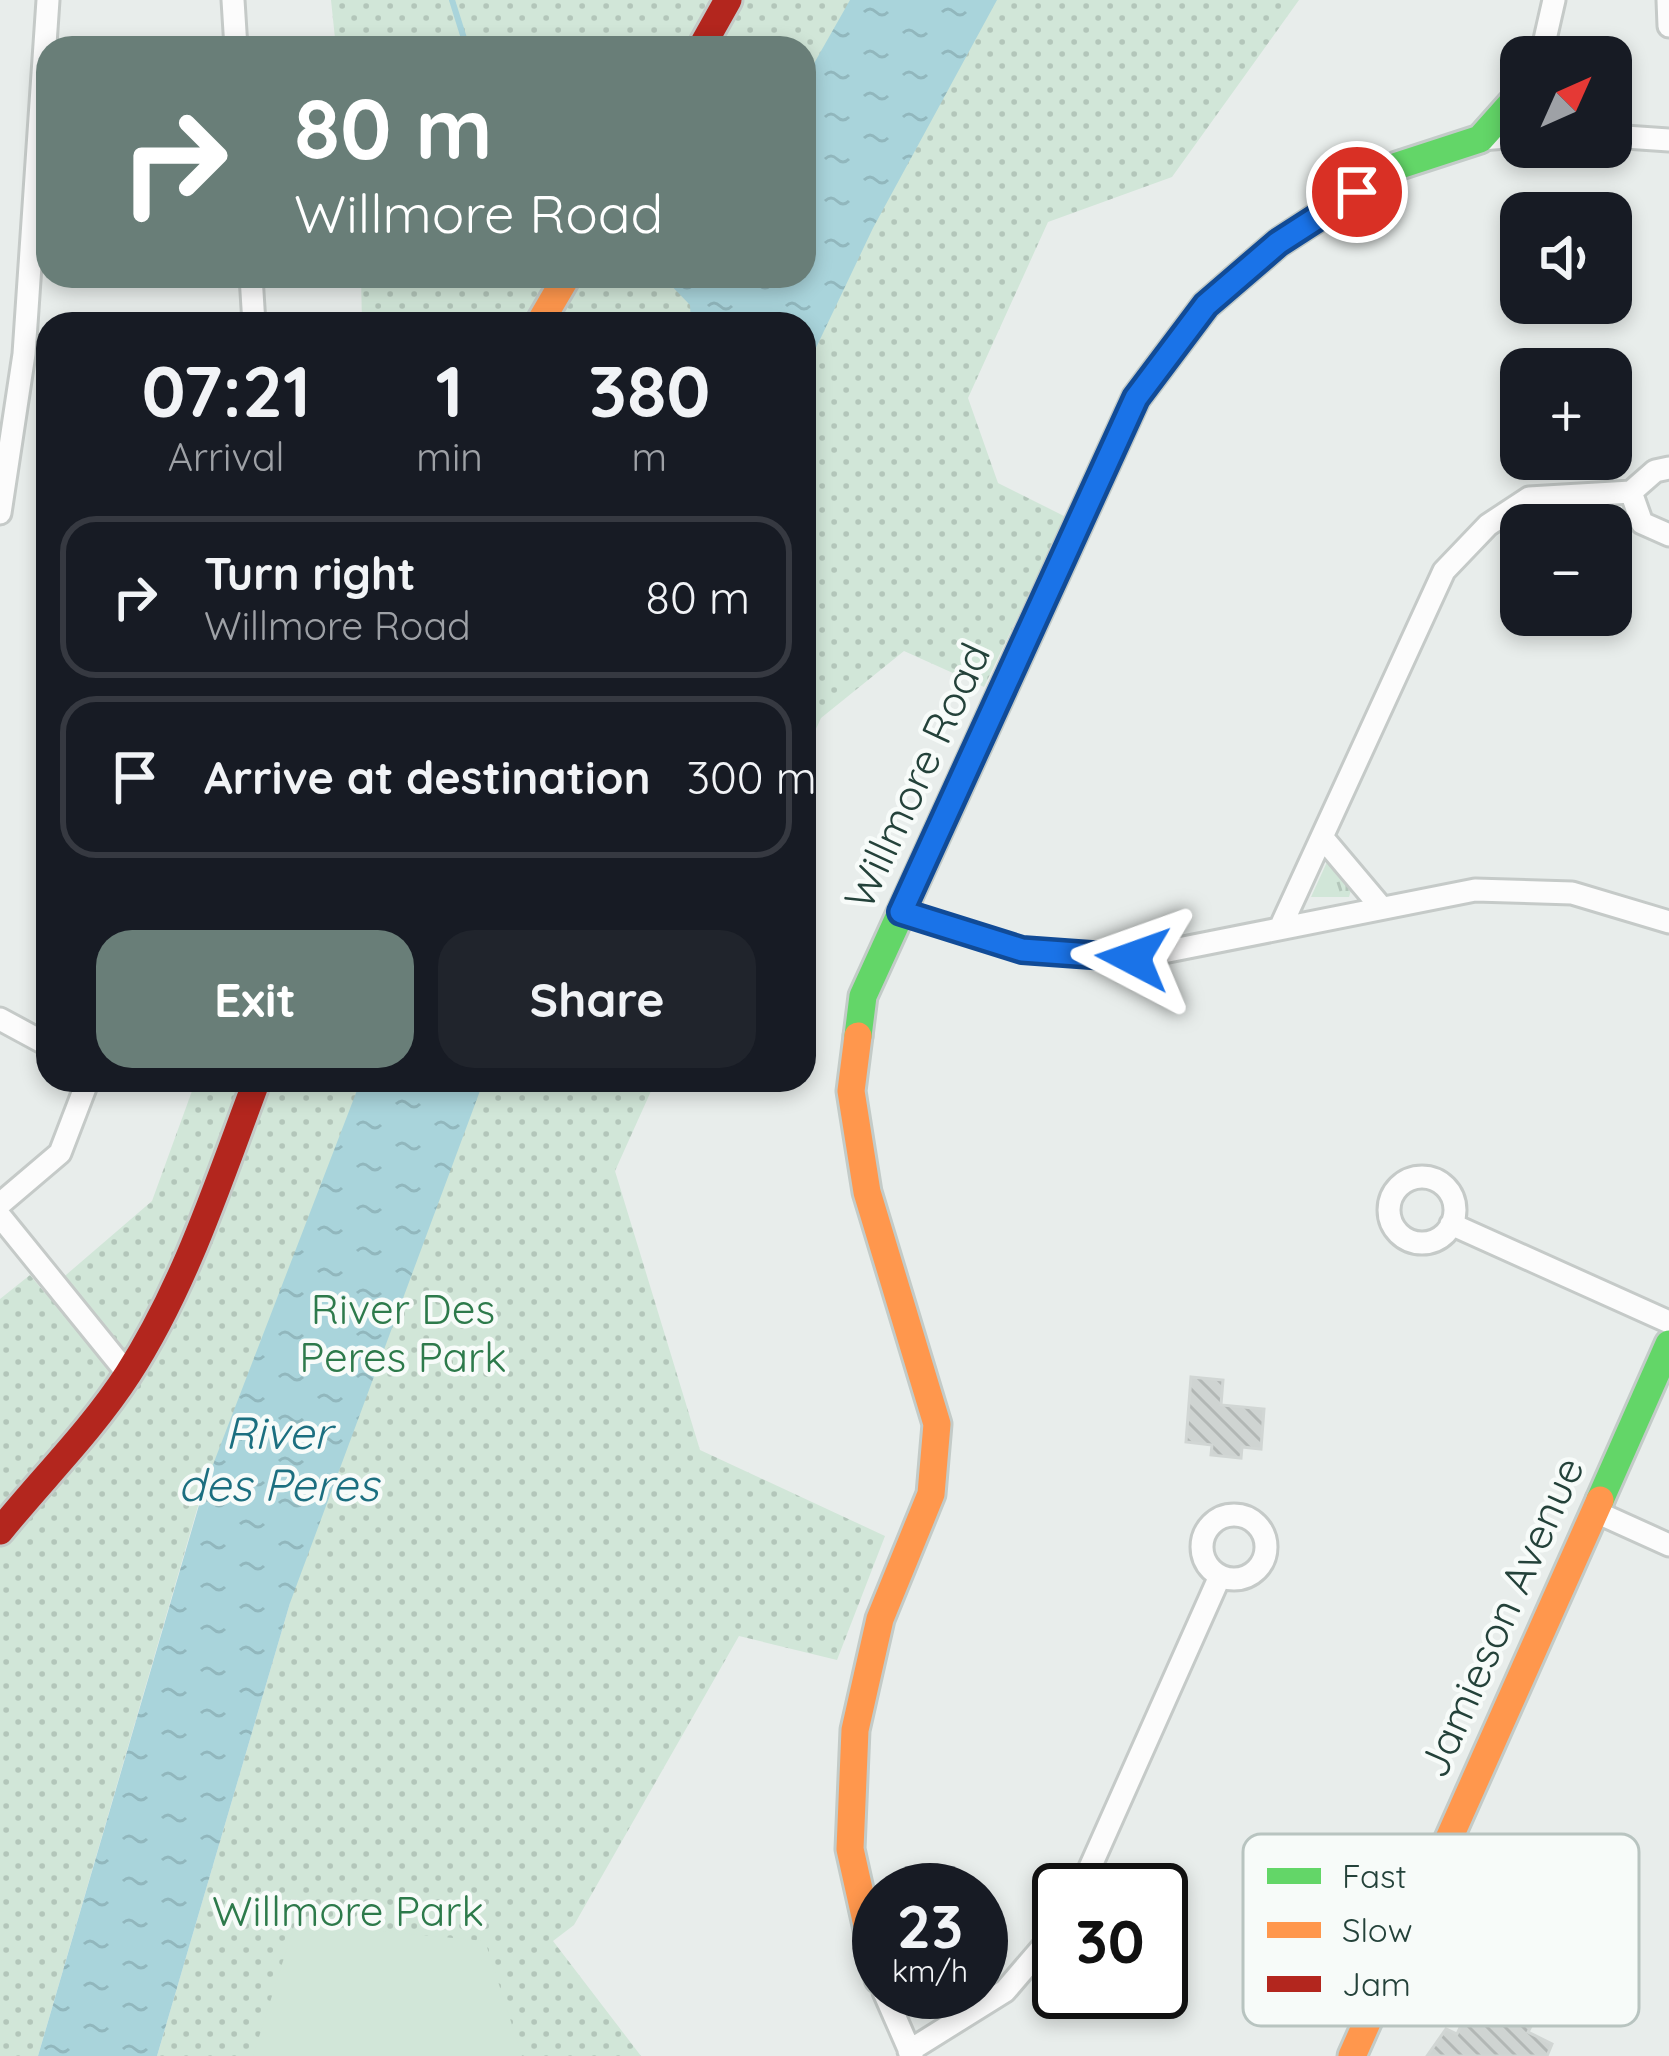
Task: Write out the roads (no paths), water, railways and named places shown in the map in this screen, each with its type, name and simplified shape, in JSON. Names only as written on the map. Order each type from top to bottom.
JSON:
[{"type":"street","points":[[46,36],[48,0]]},
{"type":"street","points":[[233,0],[235,36]]},
{"type":"street","points":[[707,36],[728,0]]},
{"type":"street","points":[[1546,36],[1554,0]]},
{"type":"street","points":[[1668,0],[1669,26]]},
{"type":"street","points":[[1480,139],[1500,117]]},
{"type":"street","points":[[1632,137],[1669,140]]},
{"type":"street","name":"Willmore Road","points":[[853,1863],[855,1730],[880,1619],[931,1493],[938,1424],[867,1192],[851,1091],[863,996],[1136,398],[1206,305],[1278,243],[1396,166],[1480,139],[1500,138]]},
{"type":"street","points":[[0,513],[24,354],[36,177]]},
{"type":"street","points":[[1281,926],[1444,571],[1488,525],[1529,498],[1592,490],[1631,492],[1655,471],[1669,468]]},
{"type":"street","points":[[1631,492],[1642,523],[1669,535]]},
{"type":"street","points":[[1322,837],[1381,908]]},
{"type":"street","points":[[901,912],[1022,950],[1133,958],[1475,890],[1572,893],[1669,922]]},
{"type":"street","points":[[0,1019],[36,1038]]},
{"type":"street","points":[[0,1204],[60,1153],[83,1092]]},
{"type":"street","points":[[0,1532],[128,1374],[180,1277],[252,1092]]},
{"type":"street","points":[[0,1216],[128,1374]]},
{"type":"street","points":[[1451,1224],[1669,1322]]},
{"type":"street","name":"Jamieson Avenue","points":[[1450,1834],[1669,1344]]},
{"type":"street","points":[[1594,1510],[1669,1545]]},
{"type":"street","points":[[1091,1863],[1220,1576]]},
{"type":"street","points":[[896,2019],[911,2053],[1005,1991],[1032,1960]]},
{"type":"street","name":"Jamieson Avenue","points":[[1352,2056],[1365,2026]]},
{"type":"water","points":[[850,0],[997,0],[873,228],[816,348],[816,312],[690,312],[690,305],[674,288],[816,288],[816,60]]},
{"type":"water","name":"River des Peres","points":[[356,1092],[480,1092],[290,1603],[157,2056],[38,2056],[204,1488]]},
{"type":"waterway","points":[[452,0],[463,36]]},
{"type":"park label","name":"River Des Peres Park","points":[[403,1333]]},
{"type":"park label","name":"Willmore Park","points":[[348,1911]]}]
